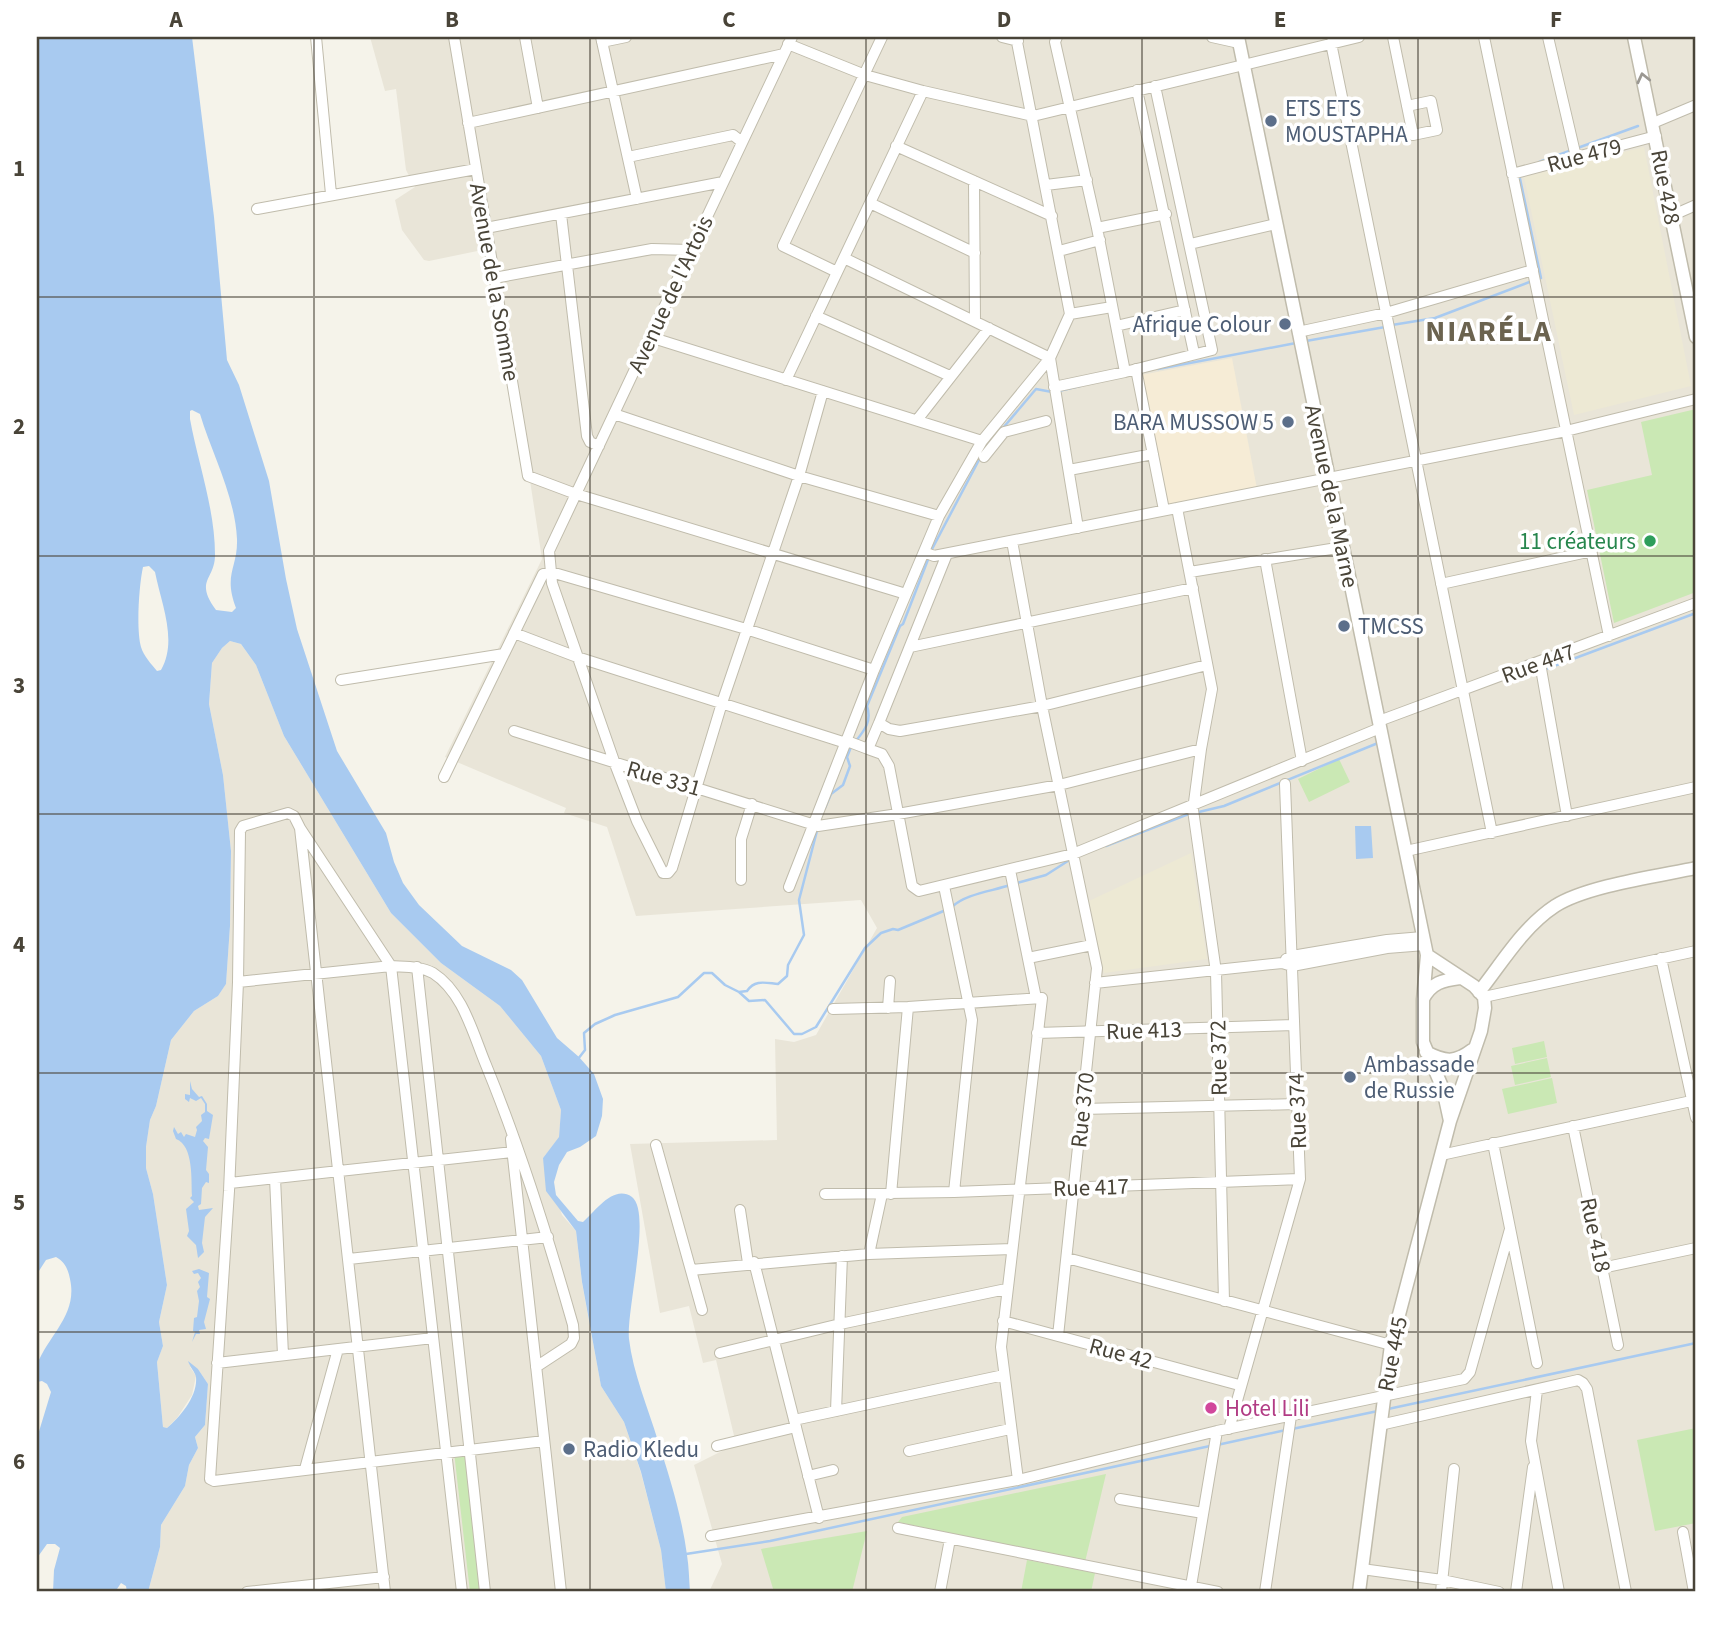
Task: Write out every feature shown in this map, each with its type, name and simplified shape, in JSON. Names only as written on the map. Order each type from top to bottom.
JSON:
[{"type":"street","points":[[316,37],[331,194]]},
{"type":"street","name":"Avenue de la Somme","points":[[454,37],[528,476],[576,494]]},
{"type":"street","points":[[525,37],[538,108]]},
{"type":"street","points":[[626,37],[601,39],[637,199]]},
{"type":"street","points":[[837,272],[783,246],[882,37]]},
{"type":"street","points":[[984,457],[1000,428],[1050,358],[1070,314],[1017,39],[1002,37]]},
{"type":"street","points":[[1057,37],[1055,42],[1100,240],[1125,372]]},
{"type":"street","points":[[1212,37],[1238,40]]},
{"type":"street","points":[[790,40],[864,75],[1033,116],[1359,37]]},
{"type":"street","points":[[1393,37],[1407,106]]},
{"type":"street","points":[[1483,37],[1609,636]]},
{"type":"street","points":[[1548,37],[1576,157]]},
{"type":"street","name":"Rue 428","points":[[1634,37],[1671,216],[1693,304],[1696,337]]},
{"type":"street","name":"Avenue de l'Artois","points":[[551,572],[549,551],[790,40]]},
{"type":"street","name":"Avenue de la Marne","points":[[1238,40],[1425,946],[1423,1000]]},
{"type":"street","points":[[1331,43],[1492,832]]},
{"type":"street","points":[[468,124],[783,54]]},
{"type":"street","points":[[1054,387],[1212,350],[1155,86]]},
{"type":"street","points":[[1138,90],[1194,354]]},
{"type":"street","points":[[786,380],[923,91]]},
{"type":"street","name":"Rue 479","points":[[1512,174],[1576,157],[1655,130],[1696,105]]},
{"type":"street","points":[[628,157],[733,135],[742,142]]},
{"type":"street","points":[[896,146],[1052,216]]},
{"type":"street","points":[[257,209],[476,169]]},
{"type":"street","points":[[1046,186],[1087,180]]},
{"type":"street","points":[[974,181],[975,321]]},
{"type":"street","points":[[486,228],[723,182]]},
{"type":"street","points":[[870,203],[975,253]]},
{"type":"street","points":[[1671,216],[1696,205]]},
{"type":"street","points":[[561,214],[587,436],[590,442],[599,446]]},
{"type":"street","points":[[1097,228],[1166,214]]},
{"type":"street","points":[[1189,244],[1276,224]]},
{"type":"street","points":[[1059,251],[1100,240]]},
{"type":"street","points":[[494,278],[652,249],[691,250]]},
{"type":"street","points":[[844,258],[1050,358]]},
{"type":"street","points":[[1298,332],[1386,313],[1533,270]]},
{"type":"street","points":[[1070,314],[1112,307]]},
{"type":"street","points":[[1116,326],[1185,310]]},
{"type":"street","points":[[816,316],[950,376]]},
{"type":"street","points":[[917,420],[989,328]]},
{"type":"street","points":[[650,337],[982,441]]},
{"type":"street","points":[[1050,358],[1078,528]]},
{"type":"street","points":[[1136,369],[1164,510]]},
{"type":"street","points":[[551,572],[552,583],[577,657],[637,821],[663,873],[668,873],[672,868],[746,629],[799,476],[823,391]]},
{"type":"street","points":[[929,554],[947,554],[1329,478],[1566,430],[1696,399]]},
{"type":"street","points":[[614,414],[799,476],[939,516]]},
{"type":"street","points":[[789,887],[820,825],[846,742],[906,594],[929,554],[939,516],[982,441],[1000,428],[1046,421]]},
{"type":"street","points":[[1069,470],[1153,454]]},
{"type":"street","points":[[576,494],[906,594]]},
{"type":"street","name":"Rue 372","points":[[1177,508],[1212,689],[1194,810],[1216,972],[1224,1301]]},
{"type":"street","name":"Rue 370","points":[[1012,541],[1042,706],[1097,968],[1059,1336]]},
{"type":"street","points":[[1190,572],[1343,547]]},
{"type":"street","points":[[1441,584],[1592,551]]},
{"type":"street","points":[[868,749],[947,554]]},
{"type":"street","points":[[1265,559],[1302,761]]},
{"type":"street","points":[[444,777],[543,573],[551,572],[746,629],[874,670]]},
{"type":"street","points":[[910,647],[1193,588]]},
{"type":"street","name":"Rue 447","points":[[898,814],[912,886],[919,891],[1073,854],[1194,810],[1379,725],[1463,690],[1696,603]]},
{"type":"street","points":[[514,633],[577,657],[882,754],[889,766],[898,814]]},
{"type":"street","points":[[341,680],[504,654]]},
{"type":"street","points":[[1540,663],[1567,816]]},
{"type":"street","points":[[879,723],[900,731],[1042,706],[1207,665]]},
{"type":"street","name":"Rue 331","points":[[514,730],[615,764],[697,786],[820,825]]},
{"type":"street","points":[[820,825],[1059,785],[1201,749]]},
{"type":"street","name":"Rue 374","points":[[1228,1429],[1300,1179],[1294,1025],[1288,962],[1286,784]]},
{"type":"street","points":[[1406,851],[1696,787]]},
{"type":"street","points":[[741,880],[741,839],[752,804]]},
{"type":"street","points":[[462,1592],[446,1452],[433,1338],[423,1251],[413,1163],[391,966],[294,816],[288,813],[241,828],[230,1183],[210,1479],[214,1481],[305,1469],[446,1452],[544,1441]]},
{"type":"street","points":[[300,828],[386,1592]]},
{"type":"street","points":[[1481,994],[1534,924],[1556,905],[1593,891],[1696,868]]},
{"type":"street","points":[[1010,870],[1036,998]]},
{"type":"street","points":[[944,886],[972,1020],[954,1192]]},
{"type":"street","points":[[1095,983],[1216,972],[1288,962],[1387,940],[1425,946],[1481,994],[1485,1008],[1481,1031],[1473,1050],[1459,1060],[1448,1061],[1426,1052]]},
{"type":"street","points":[[1028,958],[1092,945]]},
{"type":"street","points":[[1481,994],[1696,951]]},
{"type":"street","points":[[1661,958],[1695,1101],[1696,1118]]},
{"type":"street","points":[[238,982],[391,966],[417,967],[433,973],[451,990],[463,1008],[509,1121],[548,1237],[573,1325],[574,1338],[571,1344],[536,1367]]},
{"type":"street","points":[[417,967],[485,1592]]},
{"type":"street","points":[[1450,1121],[1443,1089],[1423,1042],[1423,1000],[1437,982],[1460,978]]},
{"type":"street","points":[[888,1008],[890,981]]},
{"type":"street","points":[[833,1009],[1041,998],[1000,1347],[1018,1480]]},
{"type":"street","points":[[869,1254],[886,1194],[908,1007]]},
{"type":"street","name":"Rue 413","points":[[1037,1033],[1294,1025]]},
{"type":"street","name":"Rue 445","points":[[1359,1592],[1391,1345],[1450,1121],[1473,1050]]},
{"type":"street","points":[[1441,1155],[1695,1101]]},
{"type":"street","points":[[1082,1109],[1297,1104]]},
{"type":"street","points":[[509,1121],[561,1592]]},
{"type":"street","name":"Rue 418","points":[[1573,1126],[1618,1345]]},
{"type":"street","points":[[1493,1143],[1537,1363]]},
{"type":"street","points":[[656,1145],[702,1310]]},
{"type":"street","points":[[230,1183],[513,1152]]},
{"type":"street","points":[[275,1178],[283,1355]]},
{"type":"street","name":"Rue 417","points":[[825,1194],[1300,1179]]},
{"type":"street","points":[[740,1210],[751,1263],[774,1340],[819,1518]]},
{"type":"street","points":[[711,1536],[1018,1480],[1217,1431],[1383,1400],[1464,1379],[1470,1372],[1510,1229]]},
{"type":"street","points":[[349,1259],[548,1237]]},
{"type":"street","points":[[1602,1268],[1696,1248]]},
{"type":"street","points":[[691,1270],[869,1254],[1012,1250]]},
{"type":"street","points":[[836,1411],[842,1256]]},
{"type":"street","points":[[1066,1258],[1391,1345]]},
{"type":"street","points":[[720,1353],[1006,1289]]},
{"type":"street","name":"Rue 42","points":[[1003,1321],[1239,1385]]},
{"type":"street","points":[[217,1363],[433,1338]]},
{"type":"street","points":[[305,1469],[338,1349]]},
{"type":"street","points":[[717,1446],[836,1411],[1004,1374]]},
{"type":"street","points":[[1380,1422],[1578,1380],[1584,1383],[1626,1592]]},
{"type":"street","points":[[1537,1390],[1531,1441],[1559,1592]]},
{"type":"street","points":[[1265,1592],[1291,1416]]},
{"type":"street","points":[[909,1451],[1010,1429]]},
{"type":"street","points":[[1190,1590],[1217,1431]]},
{"type":"street","points":[[1516,1592],[1534,1456]]},
{"type":"street","points":[[1441,1592],[1454,1469]]},
{"type":"street","points":[[808,1476],[833,1470]]},
{"type":"street","points":[[1121,1499],[1203,1513]]},
{"type":"street","points":[[898,1528],[1190,1590],[1218,1592]]},
{"type":"street","points":[[1683,1532],[1694,1592]]},
{"type":"street","points":[[940,1592],[950,1539]]},
{"type":"street","points":[[1362,1569],[1442,1580],[1499,1592]]},
{"type":"street","points":[[247,1592],[384,1577]]},
{"type":"shaded area","points":[[370,37],[1696,37],[1696,1592],[709,1592],[722,1564],[694,1465],[736,1444],[716,1360],[703,1363],[689,1306],[660,1313],[630,1144],[777,1140],[775,1039],[794,1042],[816,1035],[877,928],[861,900],[636,916],[607,827],[564,813],[566,808],[445,757],[542,559],[507,330],[487,249],[424,260],[402,230],[395,200],[415,187],[406,170],[396,89],[385,91]]},
{"type":"shaded area","points":[[1644,147],[1691,386],[1574,415],[1524,177]]},
{"type":"shaded area","points":[[1232,358],[1257,489],[1166,507],[1141,375]]},
{"type":"shaded area","points":[[230,641],[241,644],[256,665],[284,736],[391,913],[441,963],[500,1006],[541,1056],[561,1110],[559,1138],[543,1158],[562,1215],[576,1231],[582,1283],[601,1386],[624,1422],[641,1473],[661,1550],[666,1592],[148,1592],[160,1547],[161,1525],[185,1486],[189,1465],[198,1448],[195,1437],[205,1425],[208,1384],[198,1369],[190,1367],[196,1376],[192,1395],[177,1418],[167,1428],[163,1427],[157,1362],[163,1346],[159,1322],[167,1285],[153,1194],[146,1168],[146,1147],[150,1120],[156,1106],[171,1040],[194,1011],[218,996],[226,984],[231,851],[223,775],[209,704],[212,663]]},
{"type":"shaded area","points":[[1191,853],[1207,959],[1104,973],[1089,901]]},
{"type":"green space","points":[[1696,409],[1696,592],[1614,623],[1587,490],[1652,475],[1641,422]]},
{"type":"green space","points":[[1339,759],[1350,782],[1309,802],[1298,779]]},
{"type":"green space","points":[[1544,1041],[1547,1057],[1515,1064],[1512,1048]]},
{"type":"green space","points":[[1547,1058],[1551,1077],[1515,1085],[1511,1066]]},
{"type":"green space","points":[[1552,1078],[1557,1103],[1508,1114],[1502,1089]]},
{"type":"green space","points":[[1696,1428],[1696,1523],[1655,1531],[1637,1440]]},
{"type":"green space","points":[[465,1450],[481,1592],[470,1592],[454,1452]]},
{"type":"green space","points":[[1106,1474],[1085,1562],[898,1522],[902,1517]]},
{"type":"green space","points":[[867,1531],[852,1592],[774,1592],[761,1549]]},
{"type":"green space","points":[[1027,1560],[1095,1573],[1091,1592],[1021,1592]]},
{"type":"water","points":[[37,37],[192,37],[214,217],[227,360],[239,385],[269,481],[297,629],[337,751],[386,833],[403,883],[419,905],[462,946],[511,970],[522,980],[557,1038],[594,1074],[603,1099],[602,1116],[596,1136],[567,1152],[559,1165],[554,1182],[556,1195],[578,1221],[583,1222],[605,1201],[618,1194],[632,1197],[637,1206],[639,1241],[629,1339],[637,1378],[679,1512],[688,1560],[690,1592],[666,1592],[661,1550],[641,1472],[624,1422],[601,1386],[582,1282],[576,1231],[546,1191],[543,1158],[559,1137],[561,1110],[541,1056],[500,1006],[441,963],[391,913],[284,736],[256,665],[241,644],[230,641],[212,663],[209,704],[223,775],[231,851],[226,984],[218,996],[194,1011],[171,1040],[156,1106],[150,1120],[146,1147],[146,1168],[153,1194],[167,1285],[159,1322],[163,1346],[157,1362],[163,1427],[167,1428],[177,1418],[194,1391],[196,1377],[188,1361],[198,1369],[208,1384],[205,1425],[195,1437],[198,1448],[189,1465],[185,1486],[161,1525],[160,1547],[148,1592],[127,1592],[126,1586],[121,1583],[115,1592],[53,1592],[54,1570],[60,1548],[55,1544],[47,1544],[37,1558],[37,1438],[51,1392],[47,1384],[37,1382],[37,1367],[66,1314],[71,1292],[67,1269],[56,1257],[46,1260],[37,1274]],"holes":[[[192,410],[200,414],[232,507],[237,539],[231,579],[236,608],[232,612],[216,610],[207,592],[207,581],[214,563],[214,538],[190,419]],[[149,566],[155,572],[168,634],[166,659],[161,670],[157,671],[142,650],[139,639],[143,567]]]},
{"type":"water","points":[[1355,826],[1371,826],[1373,858],[1356,859]]},
{"type":"water","points":[[190,1081],[192,1089],[199,1097],[202,1096],[207,1104],[207,1111],[213,1115],[209,1139],[205,1138],[203,1141],[208,1147],[206,1170],[209,1183],[206,1182],[202,1188],[201,1204],[198,1206],[199,1210],[213,1208],[205,1217],[202,1243],[204,1252],[198,1258],[196,1245],[187,1236],[189,1231],[186,1209],[194,1202],[190,1198],[189,1156],[173,1131],[174,1127],[178,1134],[181,1132],[184,1137],[186,1134],[195,1137],[196,1127],[202,1121],[205,1104],[201,1098],[196,1101],[190,1098],[189,1102],[185,1099],[185,1094],[190,1095]]},
{"type":"water","points":[[199,1269],[209,1273],[207,1297],[210,1299],[204,1322],[206,1329],[199,1330],[200,1334],[196,1334],[192,1342],[199,1301],[198,1282],[201,1278],[198,1273],[194,1274],[192,1271]]},
{"type":"waterway","points":[[1539,162],[1638,126]]},
{"type":"waterway","points":[[1519,174],[1541,278],[1538,279]]},
{"type":"waterway","points":[[1392,325],[1435,318],[1532,281]]},
{"type":"waterway","points":[[1306,341],[1385,327]]},
{"type":"waterway","points":[[1158,369],[1296,343]]},
{"type":"waterway","points":[[1059,391],[1080,386]]},
{"type":"waterway","points":[[1003,428],[1036,389],[1052,392]]},
{"type":"waterway","points":[[931,551],[980,458]]},
{"type":"waterway","points":[[855,742],[867,725],[867,706],[929,557]]},
{"type":"waterway","points":[[1546,669],[1696,613]]},
{"type":"waterway","points":[[1106,846],[1186,815],[1224,806],[1378,743]]},
{"type":"waterway","points":[[825,808],[831,794],[843,785],[850,766],[847,757],[851,747]]},
{"type":"waterway","points":[[578,1059],[585,1050],[584,1033],[595,1024],[615,1015],[678,997],[704,973],[712,973],[725,985],[739,992],[747,991],[757,983],[778,984],[787,976],[788,965],[804,935],[799,900],[818,827]]},
{"type":"waterway","points":[[1017,883],[1046,875],[1071,859]]},
{"type":"waterway","points":[[952,907],[972,896],[1010,885]]},
{"type":"waterway","points":[[739,992],[749,1001],[765,1000],[794,1034],[802,1034],[816,1027],[865,948],[881,933],[898,930],[946,910]]},
{"type":"waterway","points":[[1388,1409],[1696,1343]]},
{"type":"waterway","points":[[1292,1429],[1378,1411]]},
{"type":"waterway","points":[[1217,1445],[1286,1430]]},
{"type":"waterway","points":[[686,1554],[770,1541],[1210,1446]]},
{"type":"place","name":"ETS ETS MOUSTAPHA","points":[[1271,121]]},
{"type":"place","name":"Afrique Colour","points":[[1285,324]]},
{"type":"place","name":"BARA MUSSOW 5","points":[[1288,422]]},
{"type":"place","name":"11 créateurs","points":[[1650,541]]},
{"type":"place","name":"TMCSS","points":[[1344,626]]},
{"type":"place","name":"Ambassade de Russie","points":[[1350,1077]]},
{"type":"place","name":"Hotel Lili","points":[[1211,1408]]},
{"type":"place","name":"Radio Kledu","points":[[569,1449]]},
{"type":"district","name":"NIARÉLA","points":[[1489,331]]}]
